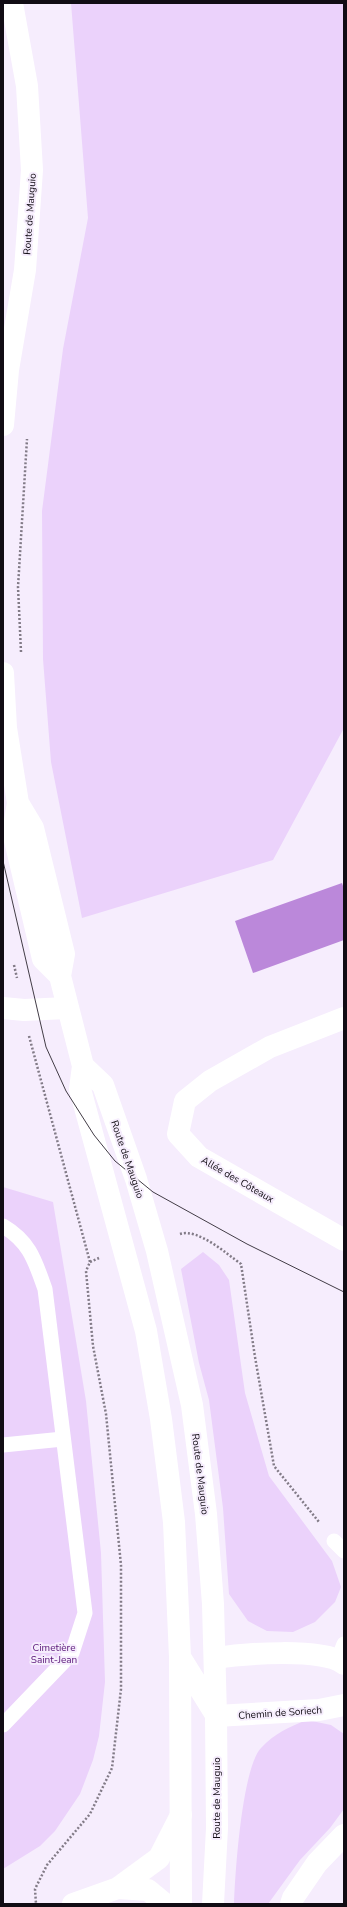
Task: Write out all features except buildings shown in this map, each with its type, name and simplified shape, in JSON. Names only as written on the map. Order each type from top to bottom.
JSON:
[{"type":"main road","name":"Route de Mauguio","points":[[3,425],[8,370],[25,270],[32,170],[27,86],[12,3]]},
{"type":"main road","points":[[3,673],[6,728],[18,802],[13,832],[44,959],[60,976],[83,1066],[80,1089],[146,1331],[161,1419],[174,1522],[180,1657],[181,1904]]},
{"type":"main road","points":[[3,1008],[38,1010],[70,1016]]},
{"type":"main road","name":"Allée des Côteaux","points":[[344,1018],[270,1047],[210,1081],[185,1101],[178,1134],[199,1157],[344,1240]]},
{"type":"main road","name":"Route de Mauguio","points":[[83,1066],[103,1085],[136,1179],[157,1251],[192,1405],[206,1514],[215,1658],[217,1828],[213,1904]]},
{"type":"main road","points":[[180,1657],[215,1658],[272,1653],[342,1656]]},
{"type":"main road","points":[[180,1657],[216,1716]]},
{"type":"main road","name":"Chemin de Soriech","points":[[216,1716],[319,1710],[344,1704]]},
{"type":"main road","points":[[73,1904],[118,1888],[159,1858],[180,1815]]},
{"type":"main road","points":[[291,1904],[293,1898],[317,1863],[344,1835]]},
{"type":"main road","points":[[118,1888],[148,1890],[165,1904]]},
{"type":"lane","points":[[3,1226],[14,1232],[32,1253],[45,1289],[85,1613],[72,1654],[3,1725]]},
{"type":"lane","points":[[3,1445],[63,1438]]},
{"type":"path","points":[[21,654],[18,586],[27,437]]},
{"type":"path","points":[[28,1032],[90,1262]]},
{"type":"path","points":[[178,1235],[184,1233],[199,1236],[241,1264],[274,1466],[339,1546]]},
{"type":"green space","points":[[71,3],[344,3],[344,728],[273,860],[82,918],[51,762],[43,659],[42,511],[63,349],[88,218]]},
{"type":"green space","name":"Cimetière Saint-Jean","points":[[3,1187],[53,1202],[86,1401],[101,1553],[105,1682],[99,1736],[93,1760],[80,1794],[55,1831],[40,1846],[3,1869]]},
{"type":"green space","points":[[203,1252],[219,1265],[229,1280],[245,1393],[269,1476],[332,1561],[341,1587],[335,1602],[315,1622],[293,1632],[267,1631],[248,1621],[229,1594],[223,1508],[209,1400],[199,1363],[181,1269]]},
{"type":"green space","points":[[307,1720],[331,1725],[344,1734],[344,1809],[330,1828],[300,1860],[268,1904],[234,1904],[238,1847],[244,1798],[254,1759],[261,1748],[277,1734]]},
{"type":"shaded area","points":[[342,883],[344,889],[344,940],[253,973],[235,921]]},
{"type":"tram line","points":[[3,861],[46,1047],[66,1091],[94,1135],[115,1161],[153,1192],[247,1244],[344,1292]]}]
